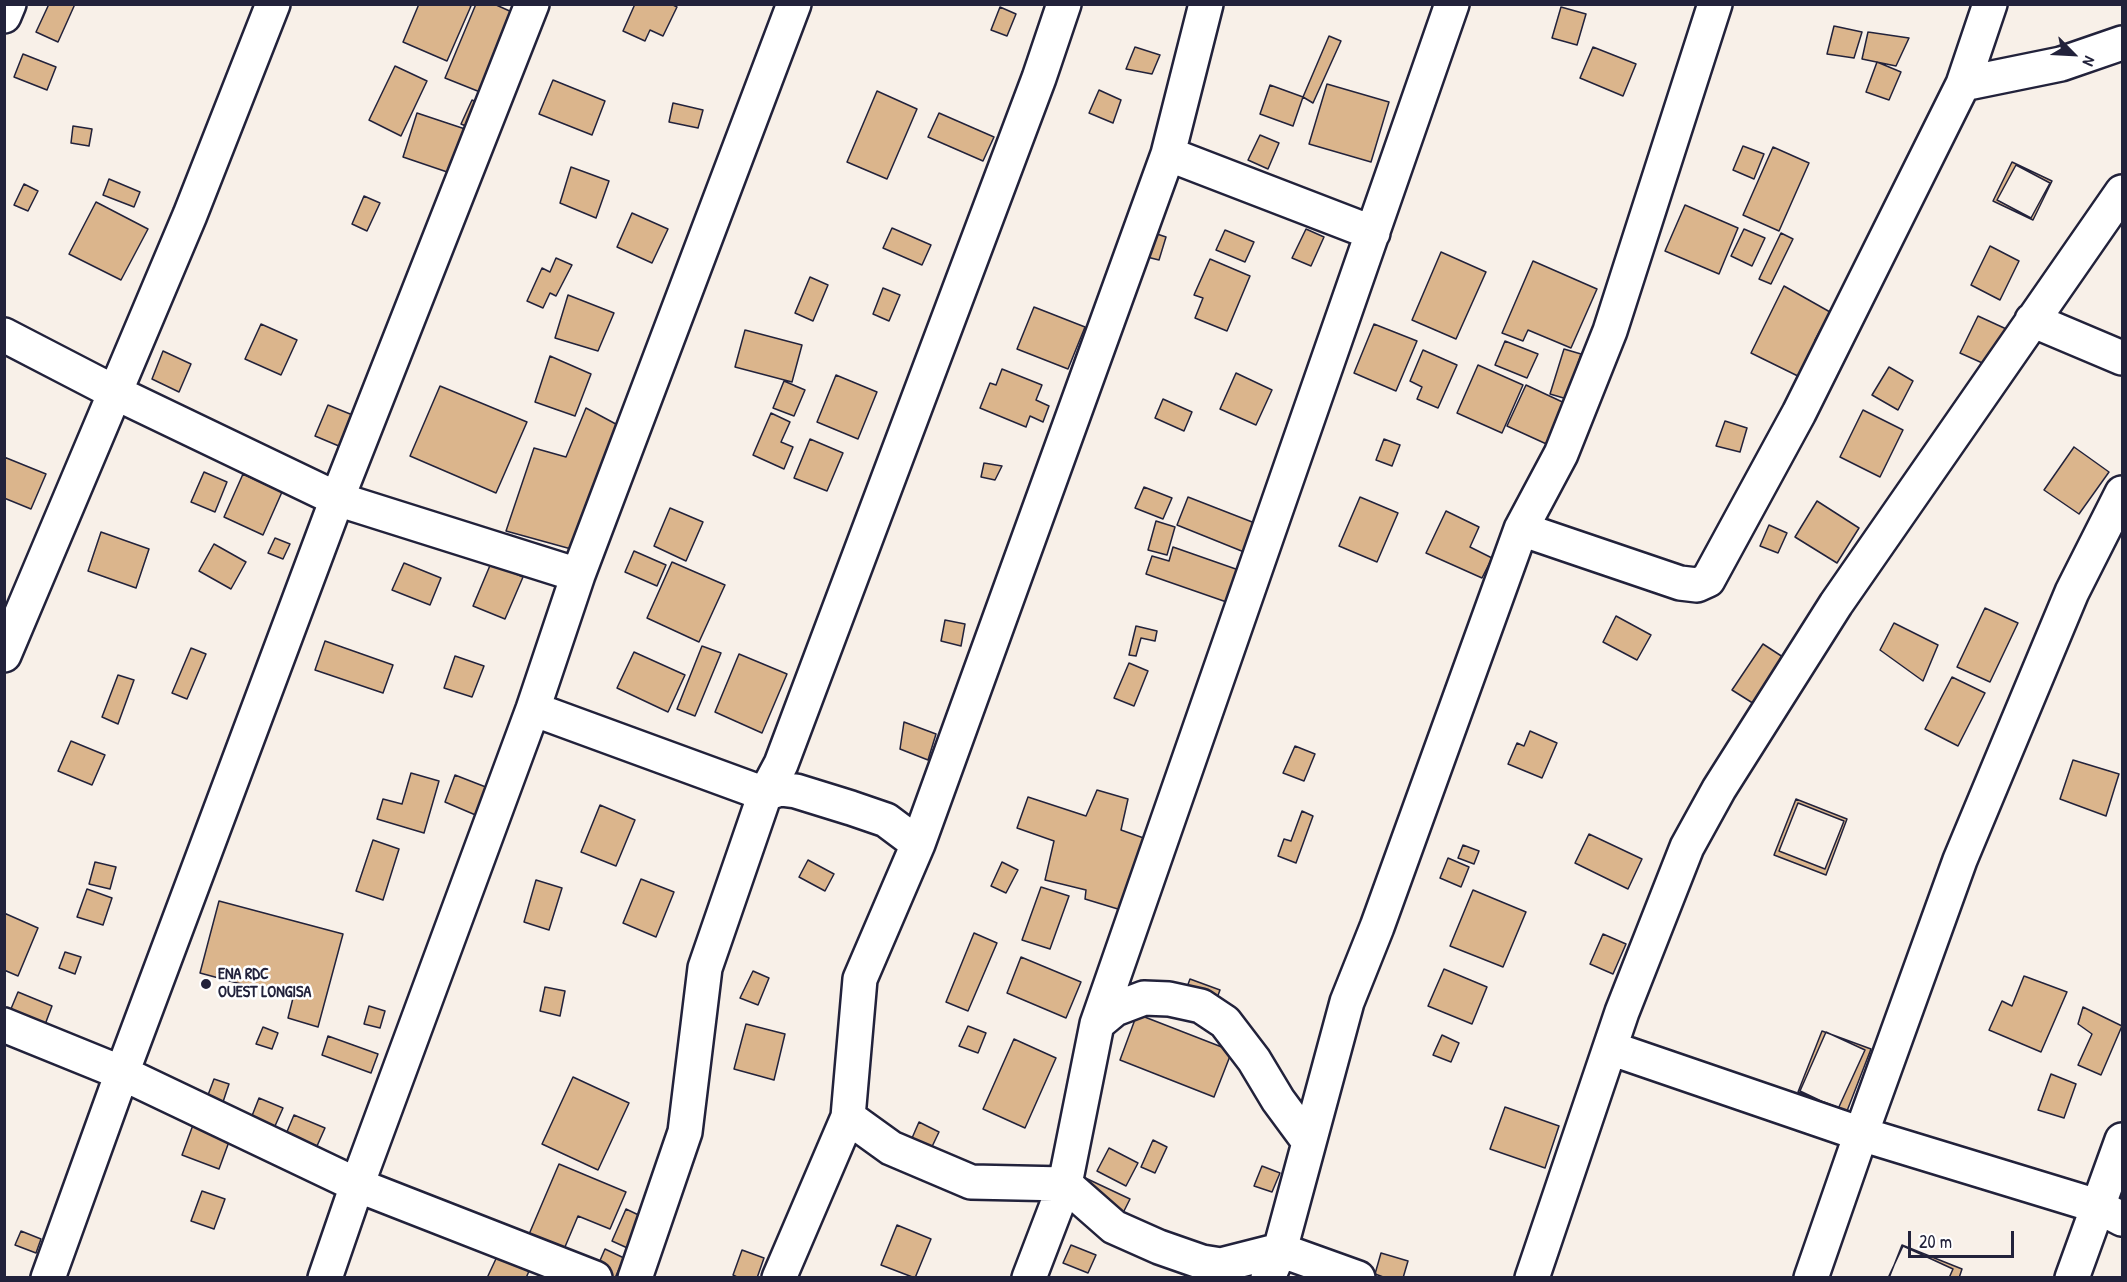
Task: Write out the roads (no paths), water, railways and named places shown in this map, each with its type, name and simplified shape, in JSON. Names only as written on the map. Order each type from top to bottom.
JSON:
[{"type":"street","points":[[4,16],[9,4]]},
{"type":"street","points":[[4,655],[190,215],[273,4]]},
{"type":"street","points":[[48,1278],[122,1073],[338,500],[532,4]]},
{"type":"street","points":[[325,1278],[357,1185],[533,709],[578,575],[794,4]]},
{"type":"street","points":[[634,1278],[685,1132],[705,968],[765,794],[786,753],[1039,78],[1064,4]]},
{"type":"street","points":[[779,1278],[848,1117],[860,979],[918,844],[1167,154],[1206,4]]},
{"type":"street","points":[[1029,1278],[1065,1184],[1097,1024],[1452,4]]},
{"type":"street","points":[[1274,1264],[1347,1002],[1381,916],[1521,529],[1561,454],[1610,331],[1715,4]]},
{"type":"street","points":[[1521,529],[1680,583],[1697,585],[1708,580],[1799,413],[1963,84],[1990,4]]},
{"type":"street","points":[[1963,84],[2061,64],[2122,43]]},
{"type":"street","points":[[1167,154],[1373,233]]},
{"type":"street","points":[[1532,1278],[1610,1048],[1687,847],[1719,789],[1836,604],[2122,192]]},
{"type":"street","points":[[2032,320],[2122,358]]},
{"type":"street","points":[[4,334],[114,392],[338,500],[578,575]]},
{"type":"street","points":[[1811,1278],[1960,860],[2072,592],[2122,493]]},
{"type":"street","points":[[533,709],[765,794],[780,789],[796,791],[886,820],[918,844]]},
{"type":"street","points":[[1097,1024],[1115,1010],[1144,998],[1169,999],[1201,1006],[1225,1022],[1254,1060],[1278,1100],[1309,1142]]},
{"type":"street","points":[[4,1025],[122,1073],[357,1185],[595,1278]]},
{"type":"street","points":[[1610,1048],[1861,1134],[2110,1212]]},
{"type":"street","points":[[848,1117],[891,1148],[971,1182],[1065,1184],[1114,1227],[1159,1247],[1202,1262],[1221,1265],[1274,1264],[1358,1278]]},
{"type":"street","points":[[2072,1278],[2110,1212],[2122,1140]]},
{"type":"place","name":"ENA RDC OUEST LONGISA","points":[[206,984]]}]
